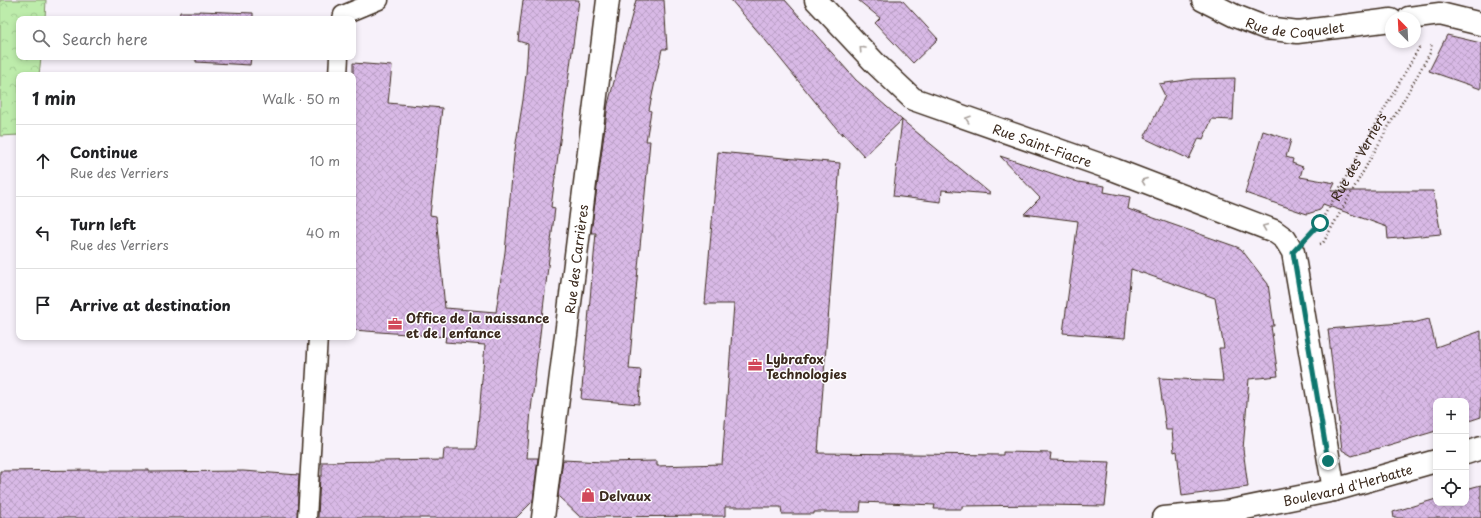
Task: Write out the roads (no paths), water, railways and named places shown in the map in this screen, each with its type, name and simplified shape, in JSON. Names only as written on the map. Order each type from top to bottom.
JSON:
[{"type":"street","name":"Rue des Carrières","points":[[542,518],[608,0]]},
{"type":"street","name":"Rue Saint-Fiacre","points":[[816,0],[876,64],[913,99],[1115,170],[1274,231],[1285,240],[1293,252],[1334,490]]},
{"type":"street","name":"Rue de Coquelet","points":[[1203,0],[1235,16],[1266,28],[1297,32],[1385,21]]},
{"type":"street","points":[[1421,16],[1440,14],[1481,24]]},
{"type":"street","points":[[1469,452],[1481,448]]},
{"type":"street","name":"Boulevard d'Herbatte","points":[[1164,518],[1226,512],[1334,490],[1433,462]]},
{"type":"lane","points":[[343,16],[379,0]]},
{"type":"lane","points":[[338,72],[339,60]]},
{"type":"lane","points":[[307,518],[318,340]]},
{"type":"place","name":"Office de la naissance et de l enfance","points":[[395,324]]},
{"type":"place","name":"Lybrafox Technologies","points":[[755,365]]},
{"type":"place","name":"Delvaux","points":[[588,495]]}]
